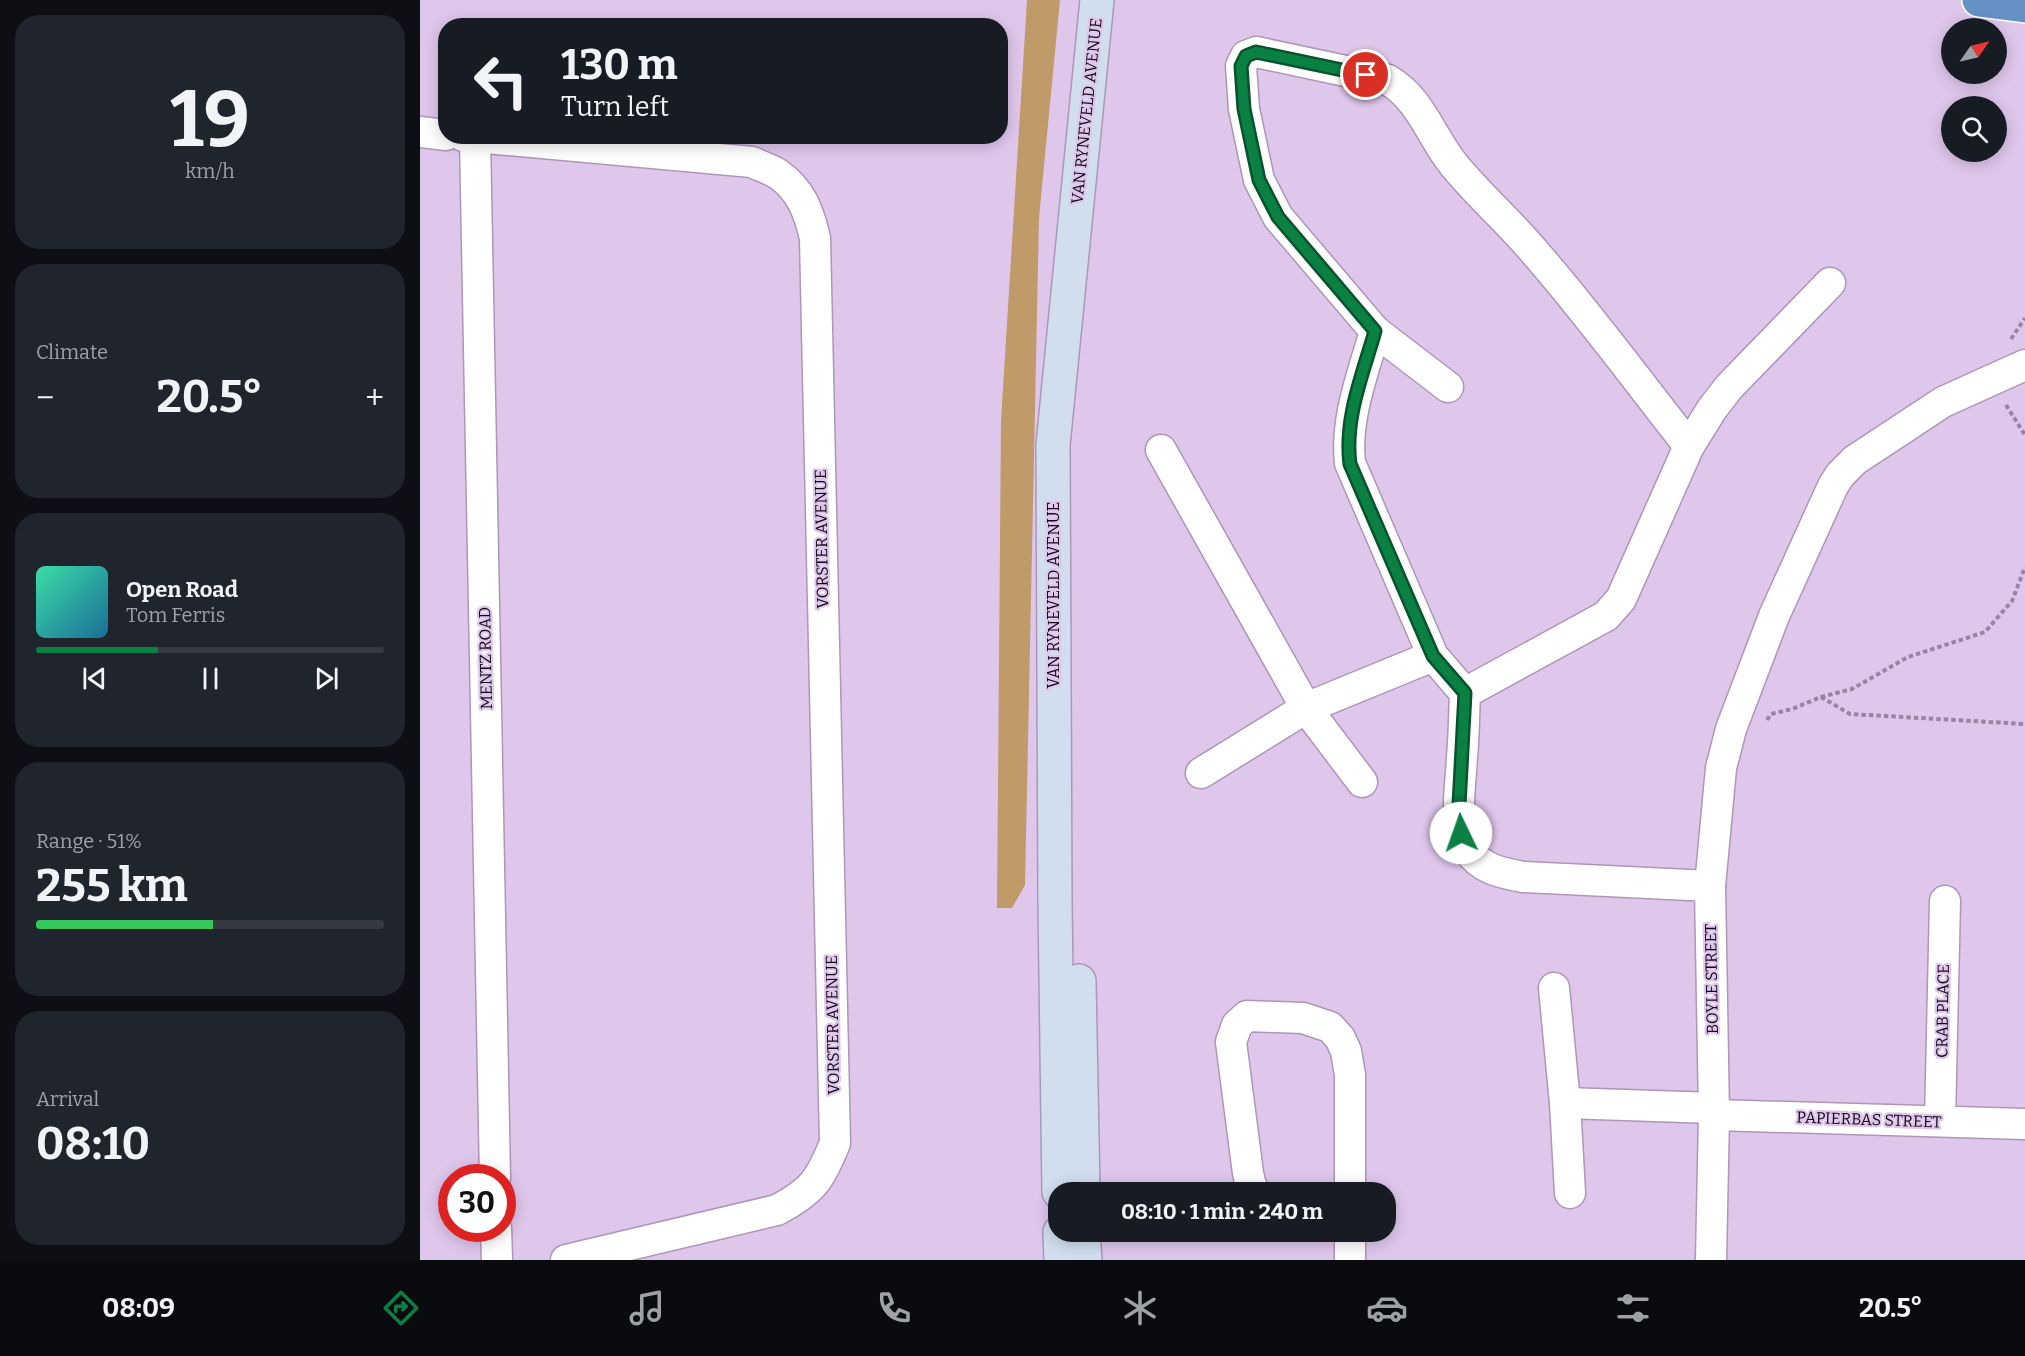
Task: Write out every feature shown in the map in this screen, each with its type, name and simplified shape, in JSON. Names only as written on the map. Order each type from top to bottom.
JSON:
[{"type":"highway","points":[[1979,0],[2025,6]]},
{"type":"main road","name":"VAN RYNEVELD AVENUE","points":[[1059,1182],[1053,445],[1097,0]]},
{"type":"main road","name":"VAN RYNEVELD AVENUE","points":[[1083,1182],[1077,883],[1074,446],[1116,0]]},
{"type":"street","points":[[1448,387],[1375,331],[1278,217],[1259,180],[1244,109],[1241,66],[1246,56],[1256,52],[1388,80],[1399,86],[1414,103],[1451,162],[1538,255],[1689,446]]},
{"type":"street","points":[[420,132],[438,134]]},
{"type":"street","name":"MENTZ ROAD","points":[[469,144],[495,1164]]},
{"type":"street","name":"VORSTER AVENUE","points":[[548,144],[752,162],[778,174],[798,194],[810,214],[815,238],[835,1143],[827,1163],[811,1188],[800,1198],[777,1210],[567,1260]]},
{"type":"street","points":[[1465,693],[1606,616],[1614,609],[1621,599],[1689,446],[1712,410],[1729,387],[1830,283]]},
{"type":"street","points":[[1375,331],[1351,416],[1348,444],[1350,464],[1433,656],[1465,693],[1459,805],[1461,833],[1467,849],[1479,862],[1498,872],[1523,877],[1710,885]]},
{"type":"street","name":"BOYLE STREET","points":[[1712,1260],[1714,1112],[1710,885],[1721,768],[1731,729],[1773,616],[1840,475],[1855,460],[1943,402],[2025,365]]},
{"type":"street","points":[[1161,450],[1306,708],[1362,782]]},
{"type":"street","points":[[1201,773],[1306,708],[1433,656]]},
{"type":"street","name":"CRAB PLACE","points":[[1940,1121],[1945,901]]},
{"type":"street","points":[[1554,988],[1565,1103],[1570,1192]]},
{"type":"street","points":[[1251,1182],[1248,1173],[1231,1042],[1237,1025],[1247,1016],[1303,1018],[1330,1027],[1340,1038],[1346,1051],[1350,1075],[1350,1182]]},
{"type":"street","name":"PAPIERBAS STREET","points":[[1565,1103],[1714,1112],[2025,1124]]},
{"type":"street","points":[[496,1242],[496,1260]]},
{"type":"street","points":[[1349,1242],[1350,1260]]},
{"type":"path","points":[[1762,728],[1771,714],[1852,689],[1908,657],[1985,633],[2012,601],[2025,567]]},
{"type":"path","points":[[1821,697],[1850,714],[2025,724]]},
{"type":"shaded area","points":[[1027,0],[1060,0],[1039,218],[1025,885],[1012,908],[997,908],[1001,420]]},
{"type":"route","points":[[1366,75],[1256,52],[1246,56],[1241,66],[1244,109],[1259,180],[1268,199],[1278,217],[1375,331],[1351,416],[1348,444],[1350,464],[1433,656],[1465,693],[1459,805],[1461,833]]}]
